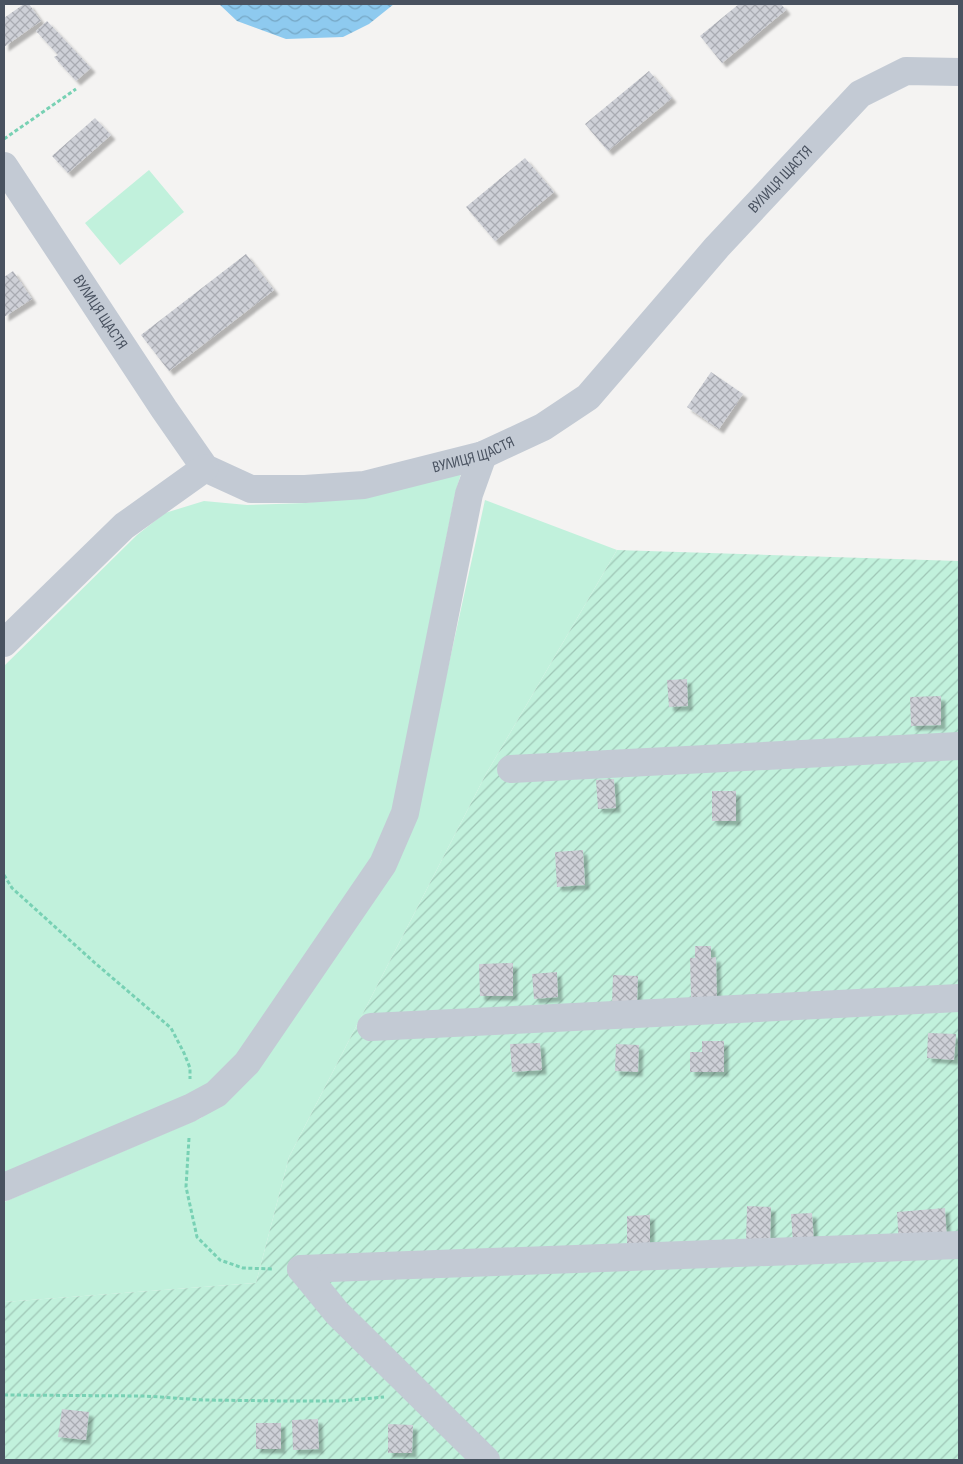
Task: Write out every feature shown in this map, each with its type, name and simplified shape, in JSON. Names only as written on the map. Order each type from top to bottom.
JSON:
[{"type":"street","name":"ВУЛИЦЯ ЩАСТЯ","points":[[4,166],[158,401],[205,468],[251,489],[305,490],[364,485],[484,455],[543,428],[588,397],[717,247],[860,94],[906,71],[959,72]]},
{"type":"street","points":[[4,1187],[190,1108],[216,1094],[247,1063],[383,864],[405,813],[469,494],[484,455]]},
{"type":"street","points":[[4,643],[124,526],[205,468]]},
{"type":"street","points":[[511,769],[959,746]]},
{"type":"street","points":[[371,1027],[959,998]]},
{"type":"street","points":[[301,1269],[959,1245]]},
{"type":"street","points":[[301,1269],[337,1314],[486,1460]]},
{"type":"path","points":[[4,140],[76,90]]},
{"type":"path","points":[[4,875],[12,888],[94,963],[171,1028],[190,1068],[186,1187],[196,1237],[220,1260],[243,1268],[301,1269]]},
{"type":"path","points":[[4,1395],[145,1396],[203,1400],[341,1401],[419,1394]]},
{"type":"green space","points":[[149,170],[184,212],[120,265],[85,223]]},
{"type":"green space","points":[[462,470],[455,494],[393,808],[370,861],[242,1051],[214,1081],[182,1100],[4,1176],[4,666],[137,535],[165,513],[204,501],[247,505],[306,503],[368,495]]},
{"type":"green space","points":[[485,500],[617,550],[486,774],[289,1157],[256,1283],[4,1302],[4,1202],[201,1118],[226,1099],[416,813]]},
{"type":"green space","points":[[617,550],[959,561],[959,1460],[4,1460],[4,1302],[256,1283],[289,1157],[486,774]]},
{"type":"water","points":[[219,4],[394,4],[369,24],[343,37],[286,39],[237,21]]},
{"type":"building","points":[[24,4],[29,4],[41,21],[4,47],[4,18]]},
{"type":"building","points":[[739,4],[781,4],[786,10],[722,63],[700,36]]},
{"type":"building","points":[[47,21],[91,68],[76,81],[54,57],[58,55],[36,31]]},
{"type":"building","points":[[649,71],[672,98],[608,151],[585,124]]},
{"type":"building","points":[[95,118],[111,135],[68,173],[52,156]]},
{"type":"building","points":[[525,158],[554,192],[495,241],[466,207]]},
{"type":"building","points":[[246,254],[274,290],[169,371],[141,335]]},
{"type":"building","points":[[13,271],[32,299],[4,317],[4,277]]},
{"type":"building","points":[[711,372],[743,394],[719,429],[687,407]]},
{"type":"building","points":[[687,679],[688,706],[669,707],[667,680]]},
{"type":"building","points":[[941,696],[941,725],[911,726],[910,697]]},
{"type":"building","points":[[614,779],[616,808],[598,809],[596,780]]},
{"type":"building","points":[[712,791],[736,791],[736,821],[712,821]]},
{"type":"building","points":[[583,850],[585,885],[557,887],[555,852]]},
{"type":"building","points":[[695,946],[711,946],[711,958],[716,957],[717,997],[691,998],[690,958],[695,958]]},
{"type":"building","points":[[513,963],[513,996],[480,996],[479,964]]},
{"type":"building","points":[[557,972],[558,997],[534,999],[532,974]]},
{"type":"building","points":[[613,975],[638,976],[637,1004],[612,1003]]},
{"type":"building","points":[[928,1033],[956,1034],[954,1060],[927,1058]]},
{"type":"building","points":[[702,1041],[724,1041],[724,1072],[690,1072],[690,1052],[702,1052]]},
{"type":"building","points":[[540,1043],[542,1070],[512,1072],[510,1044]]},
{"type":"building","points":[[616,1044],[639,1045],[638,1072],[615,1071]]},
{"type":"building","points":[[747,1206],[771,1207],[770,1245],[746,1244]]},
{"type":"building","points":[[945,1208],[947,1241],[899,1244],[897,1212]]},
{"type":"building","points":[[812,1213],[814,1243],[793,1244],[791,1214]]},
{"type":"building","points":[[650,1215],[650,1251],[627,1252],[627,1216]]},
{"type":"building","points":[[62,1409],[89,1412],[86,1440],[58,1437]]},
{"type":"building","points":[[318,1419],[319,1449],[293,1450],[292,1420]]},
{"type":"building","points":[[256,1423],[281,1423],[281,1449],[256,1449]]},
{"type":"building","points":[[388,1424],[413,1425],[412,1453],[388,1453]]}]
